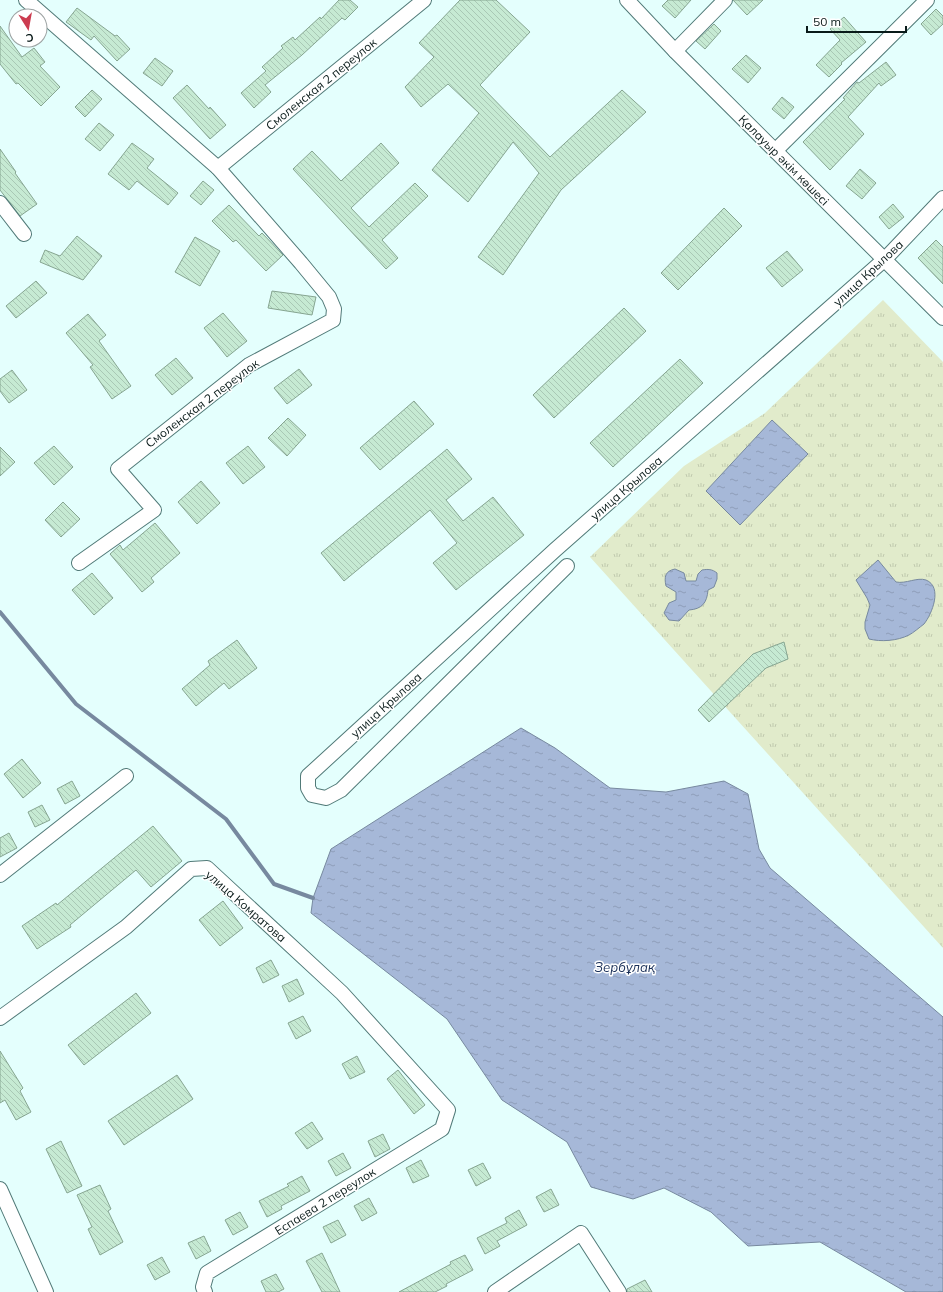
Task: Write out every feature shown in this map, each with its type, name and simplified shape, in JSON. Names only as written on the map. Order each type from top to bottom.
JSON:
[{"type":"street","name":"Смоленская 2 переулок","points":[[26,0],[218,168],[329,297],[334,309],[333,320],[249,365],[118,469],[154,510],[79,563]]},
{"type":"street","name":"Смоленская 2 переулок","points":[[218,168],[424,0]]},
{"type":"street","name":"Қалауыр әкім көшесі","points":[[627,0],[675,51],[943,318]]},
{"type":"street","points":[[675,51],[725,0]]},
{"type":"street","points":[[775,151],[927,0]]},
{"type":"street","name":"улица Крылова","points":[[567,566],[341,790],[326,798],[312,795],[308,788],[308,776],[556,550],[885,259],[943,198]]},
{"type":"street","points":[[0,203],[24,234]]},
{"type":"street","points":[[0,875],[126,776]]},
{"type":"street","name":"улица Комратова","points":[[0,1018],[126,927],[191,869],[207,868],[342,993],[448,1110]]},
{"type":"street","name":"Еспаева 2 переулок","points":[[206,1292],[203,1287],[207,1273],[442,1129],[448,1110]]},
{"type":"street","points":[[0,1189],[46,1292]]},
{"type":"street","points":[[495,1292],[581,1233],[619,1292]]},
{"type":"green space","points":[[883,300],[943,362],[943,948],[590,557],[684,466],[765,413]]},
{"type":"water","points":[[772,420],[808,454],[740,525],[706,491]]},
{"type":"water","points":[[878,560],[896,582],[923,579],[931,583],[934,588],[935,594],[933,608],[927,620],[911,634],[899,639],[884,641],[869,639],[865,629],[865,622],[870,605],[856,580]]},
{"type":"water","points":[[675,569],[684,573],[686,581],[696,581],[698,574],[702,570],[706,569],[717,573],[717,579],[714,587],[708,590],[705,602],[700,607],[689,610],[679,621],[669,620],[664,613],[669,603],[676,600],[676,592],[666,586],[665,580],[667,573]]},
{"type":"water","name":"Зербұлақ","points":[[521,728],[555,748],[610,788],[666,792],[724,781],[748,794],[759,849],[770,868],[943,1017],[943,1292],[906,1292],[820,1242],[748,1246],[711,1212],[664,1188],[633,1199],[591,1187],[567,1142],[502,1100],[447,1019],[311,913],[313,898],[331,849]]},
{"type":"building","points":[[339,0],[350,0],[358,7],[345,20],[342,18],[302,55],[265,85],[271,92],[254,108],[241,93],[266,71],[262,67],[283,48],[281,46],[293,37],[295,40],[320,17],[321,19]]},
{"type":"building","points":[[460,0],[496,0],[530,32],[480,85],[550,157],[622,90],[646,112],[561,190],[503,275],[478,257],[539,173],[513,142],[468,202],[432,170],[479,113],[448,84],[421,107],[405,87],[434,57],[419,43]]},
{"type":"building","points":[[668,0],[691,0],[675,18],[662,6]]},
{"type":"building","points":[[733,0],[763,0],[747,15]]},
{"type":"building","points":[[77,8],[115,36],[117,35],[130,49],[117,61],[94,36],[91,40],[66,22]]},
{"type":"building","points":[[936,9],[943,16],[943,24],[931,35],[921,24]]},
{"type":"building","points":[[844,17],[866,42],[841,63],[842,64],[829,77],[816,65],[840,40],[830,29]]},
{"type":"building","points":[[714,24],[721,31],[705,49],[696,41]]},
{"type":"building","points":[[0,26],[8,37],[8,48],[16,48],[22,57],[34,48],[45,62],[40,66],[60,87],[41,106],[18,83],[16,84],[0,64]]},
{"type":"building","points":[[746,55],[761,68],[748,83],[732,69]]},
{"type":"building","points":[[155,58],[173,71],[162,86],[143,73]]},
{"type":"building","points":[[886,62],[896,75],[881,86],[879,83],[848,117],[864,134],[830,170],[803,142],[845,99],[843,98],[857,82],[859,83]]},
{"type":"building","points":[[187,85],[226,125],[210,139],[173,98]]},
{"type":"building","points":[[92,90],[102,99],[85,117],[75,107]]},
{"type":"building","points":[[782,97],[794,107],[784,119],[772,109]]},
{"type":"building","points":[[99,123],[114,135],[100,151],[85,139]]},
{"type":"building","points":[[132,143],[154,159],[147,168],[178,193],[168,205],[137,181],[129,190],[108,174]]},
{"type":"building","points":[[381,143],[399,163],[351,208],[369,227],[415,183],[428,196],[382,240],[398,258],[386,269],[293,169],[312,151],[341,181]]},
{"type":"building","points":[[0,149],[37,204],[20,216],[0,190]]},
{"type":"building","points":[[860,169],[876,183],[862,199],[846,186]]},
{"type":"building","points":[[203,181],[214,190],[201,205],[190,196]]},
{"type":"building","points":[[893,204],[904,217],[889,229],[879,217]]},
{"type":"building","points":[[229,205],[259,236],[262,233],[283,255],[266,271],[236,240],[233,242],[212,221]]},
{"type":"building","points":[[724,208],[742,226],[678,290],[661,273]]},
{"type":"building","points":[[77,236],[102,256],[83,280],[40,262],[45,250],[60,256]]},
{"type":"building","points":[[195,237],[220,251],[200,286],[175,272]]},
{"type":"building","points":[[936,240],[943,247],[943,284],[918,258]]},
{"type":"building","points":[[787,251],[803,270],[782,287],[766,268]]},
{"type":"building","points":[[36,281],[47,293],[16,318],[6,306]]},
{"type":"building","points":[[272,291],[316,297],[312,315],[268,308]]},
{"type":"building","points":[[624,308],[646,331],[554,418],[533,395]]},
{"type":"building","points":[[223,313],[247,341],[227,357],[204,328]]},
{"type":"building","points":[[88,314],[106,335],[99,341],[131,386],[112,399],[90,367],[93,365],[66,333]]},
{"type":"building","points":[[176,358],[193,378],[172,395],[155,375]]},
{"type":"building","points":[[680,359],[703,383],[613,467],[590,443]]},
{"type":"building","points":[[299,369],[312,385],[287,404],[274,388]]},
{"type":"building","points":[[12,370],[27,390],[9,403],[0,391],[0,379]]},
{"type":"building","points":[[414,401],[434,424],[380,470],[360,448]]},
{"type":"building","points":[[288,418],[306,435],[287,456],[268,438]]},
{"type":"building","points":[[54,446],[73,467],[54,485],[34,463]]},
{"type":"building","points":[[248,446],[265,467],[243,484],[226,463]]},
{"type":"building","points":[[0,447],[15,462],[0,476]]},
{"type":"building","points":[[447,449],[472,479],[446,500],[463,521],[493,497],[524,535],[456,590],[433,563],[457,543],[430,510],[344,581],[321,553]]},
{"type":"building","points":[[201,481],[220,503],[197,524],[178,502]]},
{"type":"building","points":[[63,502],[80,519],[61,537],[45,520]]},
{"type":"building","points":[[155,523],[180,553],[151,578],[154,582],[142,592],[110,554],[120,545],[123,550]]},
{"type":"building","points":[[92,573],[113,598],[94,615],[72,590]]},
{"type":"building","points":[[237,640],[257,668],[229,689],[224,683],[196,706],[182,689],[210,665],[208,661]]},
{"type":"building","points":[[784,642],[788,659],[766,668],[709,722],[698,710],[753,654]]},
{"type":"building","points":[[22,759],[41,783],[23,798],[4,774]]},
{"type":"building","points":[[72,781],[80,796],[65,804],[57,789]]},
{"type":"building","points":[[42,805],[50,820],[35,827],[28,812]]},
{"type":"building","points":[[153,826],[182,861],[151,887],[136,870],[70,925],[71,927],[37,949],[22,926],[56,903],[57,905]]},
{"type":"building","points":[[9,833],[17,848],[0,857],[0,838]]},
{"type":"building","points":[[223,901],[243,928],[220,946],[199,920]]},
{"type":"building","points":[[271,960],[279,975],[263,983],[256,968]]},
{"type":"building","points":[[297,979],[304,994],[289,1002],[282,986]]},
{"type":"building","points":[[136,993],[151,1013],[84,1065],[68,1045]]},
{"type":"building","points":[[303,1016],[311,1031],[296,1039],[288,1023]]},
{"type":"building","points":[[0,1051],[23,1088],[20,1091],[31,1112],[16,1120],[5,1100],[0,1103]]},
{"type":"building","points":[[357,1056],[365,1072],[350,1079],[342,1064]]},
{"type":"building","points":[[398,1070],[425,1105],[414,1114],[387,1079]]},
{"type":"building","points":[[177,1075],[193,1099],[124,1145],[108,1121]]},
{"type":"building","points":[[312,1122],[323,1139],[307,1149],[295,1133]]},
{"type":"building","points":[[383,1134],[390,1149],[375,1157],[368,1141]]},
{"type":"building","points":[[61,1141],[82,1186],[67,1193],[46,1149]]},
{"type":"building","points":[[343,1153],[351,1168],[336,1176],[328,1161]]},
{"type":"building","points":[[421,1160],[429,1176],[413,1183],[406,1168]]},
{"type":"building","points":[[483,1163],[491,1178],[476,1186],[468,1170]]},
{"type":"building","points":[[302,1176],[310,1191],[281,1206],[282,1209],[267,1217],[259,1201],[289,1186],[287,1184]]},
{"type":"building","points":[[100,1185],[111,1209],[108,1211],[123,1242],[100,1255],[88,1229],[92,1227],[77,1195]]},
{"type":"building","points":[[551,1189],[559,1205],[544,1212],[536,1197]]},
{"type":"building","points":[[369,1198],[377,1213],[362,1221],[354,1206]]},
{"type":"building","points":[[519,1210],[527,1225],[497,1241],[500,1246],[485,1254],[477,1238],[507,1223],[505,1218]]},
{"type":"building","points":[[240,1212],[248,1227],[233,1235],[225,1220]]},
{"type":"building","points":[[338,1220],[346,1235],[331,1243],[323,1227]]},
{"type":"building","points":[[204,1236],[211,1251],[196,1259],[188,1243]]},
{"type":"building","points":[[322,1253],[340,1292],[322,1292],[306,1261]]},
{"type":"building","points":[[465,1255],[473,1270],[446,1284],[447,1286],[435,1292],[399,1292],[451,1264],[450,1262]]},
{"type":"building","points":[[162,1257],[170,1272],[155,1280],[147,1265]]},
{"type":"building","points":[[276,1274],[284,1289],[278,1292],[266,1292],[261,1281]]},
{"type":"building","points":[[645,1280],[652,1292],[627,1292],[627,1289]]},
{"type":"waterway","points":[[0,612],[76,704],[226,819],[274,884],[313,898]]}]
